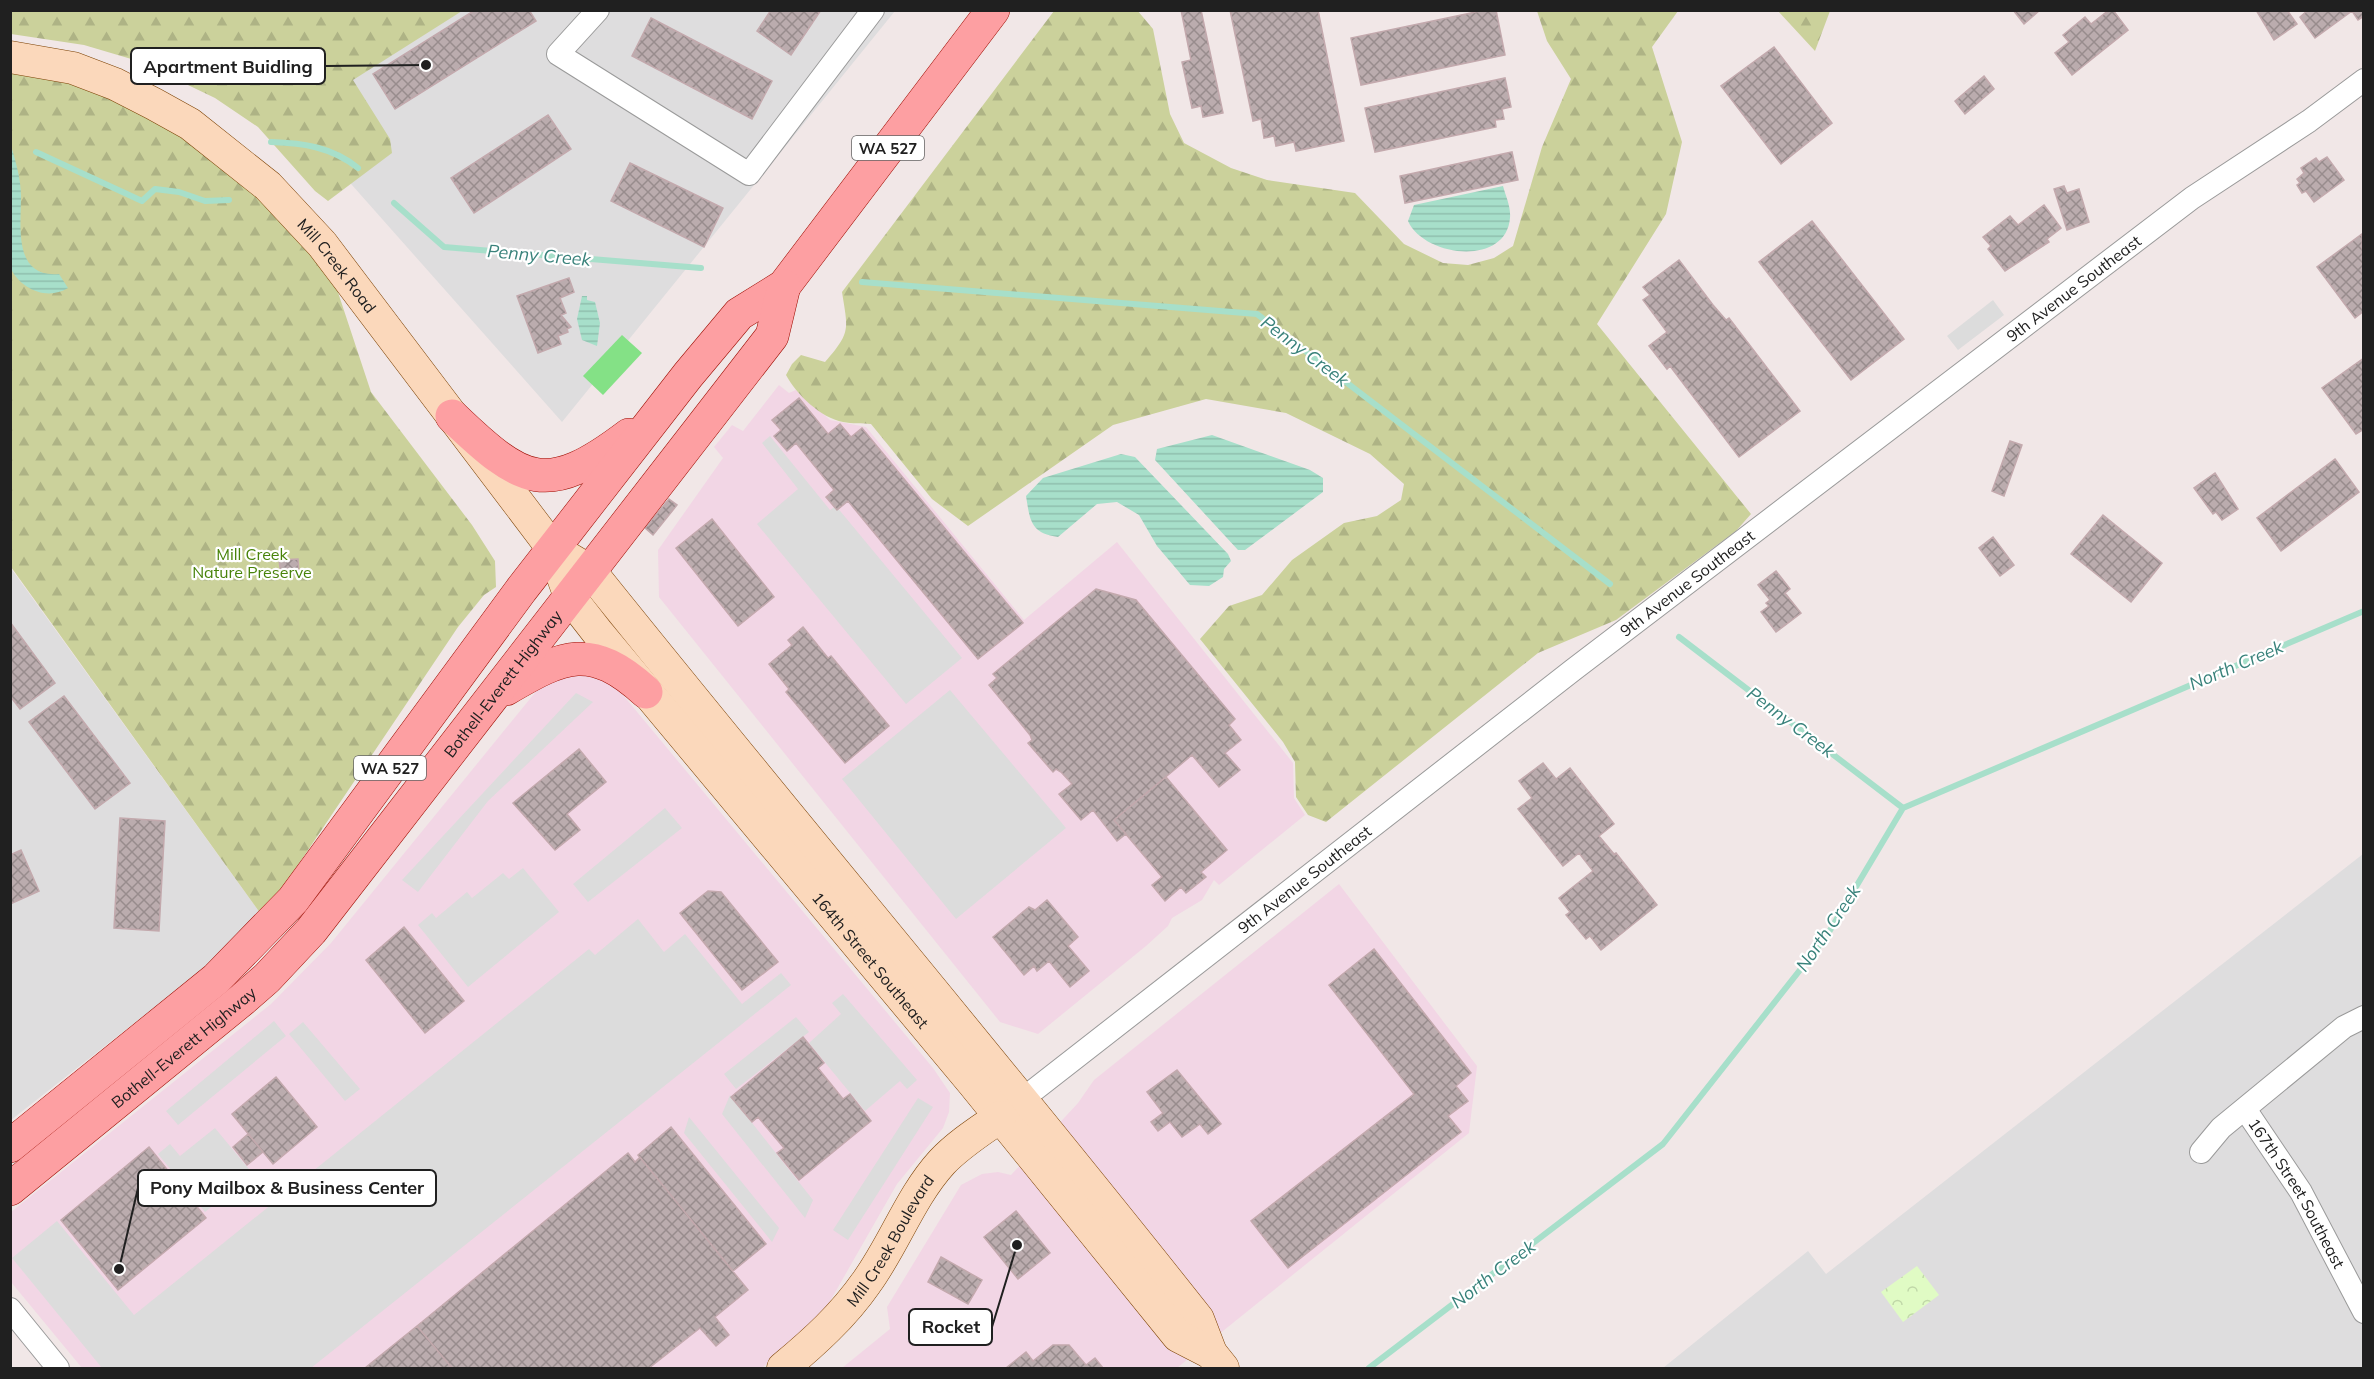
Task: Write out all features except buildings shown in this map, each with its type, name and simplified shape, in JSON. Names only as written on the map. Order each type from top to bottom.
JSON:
[{"type":"main road","name":"Bothell-Everett Highway","points":[[10,1146],[216,979],[293,900],[553,549],[659,412],[739,314],[784,286],[993,10]]},
{"type":"main road","name":"Mill Creek Road","points":[[10,57],[73,68],[115,84],[190,124],[268,186],[322,243],[553,549],[590,571]]},
{"type":"main road","name":"Bothell-Everett Highway","points":[[10,1189],[267,978],[311,931],[772,336],[784,286]]},
{"type":"main road","points":[[452,416],[489,452],[508,465],[527,474],[556,476],[576,470],[614,446],[659,412]]},
{"type":"main road","name":"164th Street Southeast","points":[[553,549],[570,597],[646,692],[1198,1319],[1217,1361]]},
{"type":"main road","name":"164th Street Southeast","points":[[590,571],[886,938],[1012,1108]]},
{"type":"main road","points":[[491,698],[546,667],[571,659],[606,663],[626,674],[646,692]]},
{"type":"main road","points":[[10,1166],[40,1140],[76,1094]]},
{"type":"main road","name":"Mill Creek Boulevard","points":[[783,1368],[834,1323],[852,1302],[882,1260],[923,1188],[943,1161],[960,1145],[1012,1108]]},
{"type":"street","points":[[598,10],[558,54],[749,174],[873,10]]},
{"type":"street","name":"9th Avenue Southeast","points":[[1012,1108],[1573,670],[2192,198],[2309,121],[2364,80]]},
{"type":"street","points":[[2201,1152],[2221,1128],[2245,1108],[2344,1027],[2364,1017]]},
{"type":"street","name":"167th Street Southeast","points":[[2245,1108],[2301,1192],[2364,1312]]},
{"type":"street","points":[[10,1309],[58,1368]]},
{"type":"shaded area","points":[[372,11],[895,11],[562,422],[282,106]]},
{"type":"shaded area","points":[[11,146],[20,184],[23,248],[34,268],[44,273],[59,274],[68,288],[60,292],[35,291],[21,282],[11,269]]},
{"type":"shaded area","points":[[1503,186],[1510,214],[1505,234],[1495,244],[1480,250],[1446,249],[1430,243],[1417,233],[1408,221],[1414,205]]},
{"type":"shaded area","points":[[582,296],[587,296],[587,300],[595,302],[600,323],[597,346],[582,340],[577,319]]},
{"type":"shaded area","points":[[1993,300],[2004,315],[1958,350],[1947,336]]},
{"type":"shaded area","points":[[779,385],[789,393],[796,390],[830,420],[866,427],[1024,620],[1117,542],[1293,763],[1294,798],[1305,815],[1219,885],[1214,880],[1202,900],[1172,918],[1168,926],[1146,946],[1038,1034],[1000,1022],[659,597],[658,550],[723,458],[714,447],[732,425],[743,431]]},
{"type":"shaded area","points":[[1212,435],[1310,470],[1323,478],[1323,492],[1245,550],[1238,550],[1155,460],[1157,449]]},
{"type":"shaded area","points":[[770,436],[830,510],[836,506],[962,658],[906,704],[757,524],[798,489],[762,443]]},
{"type":"shaded area","points":[[1121,454],[1135,457],[1228,554],[1231,561],[1224,569],[1223,577],[1209,586],[1190,585],[1157,546],[1139,515],[1117,502],[1097,504],[1058,537],[1037,529],[1030,518],[1026,496],[1043,478]]},
{"type":"shaded area","points":[[10,567],[263,917],[194,976],[11,1120]]},
{"type":"shaded area","points":[[592,673],[618,689],[933,1068],[950,1093],[949,1112],[943,1128],[897,1184],[825,1310],[762,1368],[82,1368],[11,1282],[11,1212],[271,1004],[331,943],[538,689],[555,677]]},
{"type":"shaded area","points":[[950,690],[1066,828],[956,919],[842,779]]},
{"type":"shaded area","points":[[576,693],[593,702],[488,801],[418,892],[402,880]]},
{"type":"shaded area","points":[[665,808],[682,828],[588,902],[573,884]]},
{"type":"shaded area","points":[[2363,854],[2363,1368],[1663,1368],[1808,1251],[1826,1274]]},
{"type":"shaded area","points":[[523,868],[559,912],[468,987],[418,925],[432,913],[436,918],[467,892],[472,898],[503,873],[509,879]]},
{"type":"shaded area","points":[[1339,884],[1477,1066],[1469,1133],[1177,1368],[842,1368],[890,1329],[887,1307],[961,1185],[982,1174],[998,1172],[1011,1175],[1078,1103],[1094,1080]]},
{"type":"shaded area","points":[[638,919],[664,952],[685,934],[742,1004],[781,973],[791,985],[311,1368],[102,1368],[12,1258],[57,1221],[134,1315],[589,949],[595,955]]},
{"type":"shaded area","points":[[843,994],[917,1080],[907,1089],[900,1081],[865,1111],[809,1043],[841,1014],[832,1003]]},
{"type":"shaded area","points":[[796,1017],[809,1032],[736,1089],[724,1074]]},
{"type":"shaded area","points":[[274,1021],[286,1036],[178,1125],[166,1111]]},
{"type":"shaded area","points":[[303,1022],[360,1089],[345,1101],[289,1034]]},
{"type":"shaded area","points":[[730,1095],[813,1200],[805,1218],[722,1114]]},
{"type":"shaded area","points":[[918,1098],[933,1107],[848,1240],[833,1230]]},
{"type":"shaded area","points":[[689,1117],[779,1228],[772,1242],[684,1133]]},
{"type":"shaded area","points":[[215,1128],[253,1174],[205,1212],[158,1154],[170,1144],[180,1156]]},
{"type":"green space","points":[[11,10],[462,11],[353,80],[390,139],[392,153],[328,201],[315,191],[258,127],[215,98],[138,61],[84,45],[11,34]]},
{"type":"green space","points":[[1137,10],[1153,29],[1170,114],[1184,143],[1231,168],[1267,180],[1355,193],[1404,244],[1443,263],[1468,265],[1494,258],[1513,246],[1542,147],[1571,79],[1547,41],[1537,11],[1678,11],[1652,47],[1682,142],[1666,214],[1597,324],[1751,514],[1736,531],[1616,620],[1538,653],[1326,822],[1308,815],[1296,797],[1295,762],[1283,742],[1200,639],[1229,606],[1262,595],[1292,560],[1344,523],[1377,516],[1401,500],[1404,484],[1370,454],[1286,413],[1206,399],[1113,425],[968,526],[932,499],[871,424],[843,422],[826,416],[796,390],[786,375],[801,355],[825,362],[839,344],[846,330],[842,292],[1054,11]]},
{"type":"green space","points":[[1778,11],[1830,11],[1815,51]]},
{"type":"green space","name":"Mill Creek Nature Preserve","points":[[10,57],[115,84],[322,244],[371,392],[472,525],[495,561],[496,587],[484,595],[458,627],[263,917],[11,567]]},
{"type":"green space","points":[[622,335],[642,353],[603,395],[583,376]]},
{"type":"green space","points":[[1917,1266],[1939,1295],[1903,1322],[1881,1292]]},
{"type":"waterway","name":"Penny Creek","points":[[271,142],[317,148],[338,155],[358,168]]},
{"type":"waterway","name":"Penny Creek","points":[[36,152],[142,201],[155,189],[179,192],[205,201],[229,200]]},
{"type":"waterway","name":"Penny Creek","points":[[394,203],[444,247],[701,268]]},
{"type":"waterway","name":"Penny Creek","points":[[862,282],[1257,314],[1610,584]]},
{"type":"waterway","name":"North Creek","points":[[1369,1368],[1663,1144],[1826,937],[1903,808],[2364,611]]},
{"type":"waterway","name":"Penny Creek","points":[[1679,637],[1903,808]]},
{"type":"place","name":"Apartment Buidling","points":[[426,65]]},
{"type":"place","name":"Rocket","points":[[1017,1245]]},
{"type":"place","name":"Pony Mailbox & Business Center","points":[[119,1269]]}]
